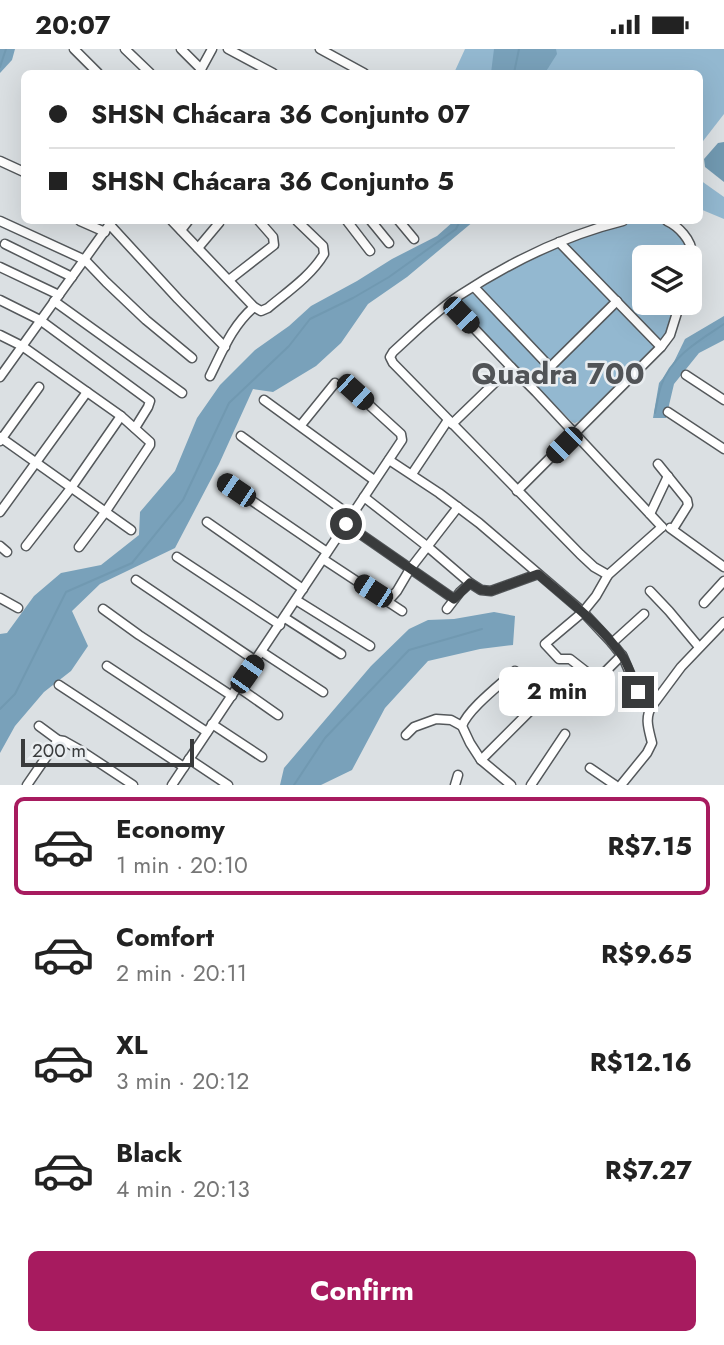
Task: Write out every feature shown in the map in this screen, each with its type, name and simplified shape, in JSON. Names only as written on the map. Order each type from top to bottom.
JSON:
[{"type":"street","points":[[74,49],[95,70]]},
{"type":"street","points":[[125,49],[147,70]]},
{"type":"street","points":[[181,49],[199,70]]},
{"type":"street","points":[[201,70],[212,49]]},
{"type":"street","points":[[228,49],[267,70]]},
{"type":"street","points":[[320,49],[358,70]]},
{"type":"street","points":[[0,161],[21,171]]},
{"type":"street","points":[[0,221],[85,260],[146,320],[192,358]]},
{"type":"street","points":[[175,224],[258,309]]},
{"type":"street","points":[[181,230],[186,224]]},
{"type":"street","points":[[198,248],[218,224]]},
{"type":"street","points":[[229,280],[274,245],[273,237],[262,224]]},
{"type":"street","points":[[210,376],[239,321],[258,309],[268,308],[320,262],[324,254],[323,246],[300,224]]},
{"type":"street","points":[[349,224],[370,251]]},
{"type":"street","points":[[373,224],[388,243]]},
{"type":"street","points":[[402,224],[414,239]]},
{"type":"street","points":[[608,575],[589,564],[390,357],[450,303],[474,287],[559,242],[612,224]]},
{"type":"street","points":[[673,224],[685,235],[690,245]]},
{"type":"street","points":[[0,377],[109,226],[225,347]]},
{"type":"street","points":[[559,242],[661,347]]},
{"type":"street","points":[[5,244],[72,277]]},
{"type":"street","points":[[0,267],[56,298],[182,393]]},
{"type":"street","points":[[474,287],[549,366]]},
{"type":"street","points":[[0,300],[40,320],[150,401],[135,428]]},
{"type":"street","points":[[531,386],[617,301]]},
{"type":"street","points":[[450,303],[662,527],[673,529],[724,567]]},
{"type":"street","points":[[517,491],[661,347],[670,335],[676,315]]},
{"type":"street","points":[[0,335],[22,346],[121,416],[148,439],[150,445],[79,547]]},
{"type":"street","points":[[412,474],[450,422],[511,367]]},
{"type":"street","points":[[686,375],[724,400]]},
{"type":"street","points":[[301,425],[335,383]]},
{"type":"street","points":[[39,387],[1,439],[131,530]]},
{"type":"street","points":[[0,512],[87,392]]},
{"type":"street","points":[[172,785],[402,440],[401,434],[355,392]]},
{"type":"street","points":[[264,400],[374,480]]},
{"type":"street","points":[[668,412],[724,449]]},
{"type":"street","points":[[26,546],[71,488],[121,416]]},
{"type":"street","points":[[241,436],[410,569],[454,599]]},
{"type":"street","points":[[389,460],[458,507],[583,612],[627,663],[638,692],[652,706]]},
{"type":"street","points":[[658,464],[687,500],[688,505],[673,529]]},
{"type":"street","points":[[650,514],[668,476]]},
{"type":"street","points":[[223,481],[402,611]]},
{"type":"street","points":[[364,496],[481,590],[491,591],[538,574]]},
{"type":"street","points":[[388,601],[458,507]]},
{"type":"street","points":[[207,522],[303,589]]},
{"type":"street","points":[[621,655],[597,680],[570,659],[559,659],[545,644],[583,612],[608,575],[662,527]]},
{"type":"street","points":[[177,557],[341,654]]},
{"type":"street","points":[[136,580],[256,661]]},
{"type":"street","points":[[704,603],[724,581]]},
{"type":"street","points":[[447,609],[470,583]]},
{"type":"street","points":[[650,591],[699,647]]},
{"type":"street","points":[[0,598],[18,608]]},
{"type":"street","points":[[296,600],[370,646]]},
{"type":"street","points":[[103,609],[232,696]]},
{"type":"street","points":[[612,643],[644,614]]},
{"type":"street","points":[[621,785],[652,743],[647,721],[648,712],[664,688],[724,622]]},
{"type":"street","points":[[262,652],[323,692]]},
{"type":"street","points":[[107,666],[206,732]]},
{"type":"street","points":[[462,726],[474,709],[515,671]]},
{"type":"street","points":[[481,760],[558,679]]},
{"type":"street","points":[[59,685],[186,763],[228,785]]},
{"type":"street","points":[[238,687],[278,715]]},
{"type":"street","points":[[407,735],[414,727],[436,719],[451,720],[462,726],[481,760],[510,785]]},
{"type":"street","points":[[212,724],[262,757]]},
{"type":"street","points":[[39,726],[133,785]]},
{"type":"street","points":[[531,785],[565,734]]},
{"type":"street","points":[[26,785],[58,740]]},
{"type":"street","points":[[590,768],[615,785]]},
{"type":"street","points":[[455,785],[458,775]]},
{"type":"shaded area","points":[[0,49],[15,49],[12,60],[0,73]]},
{"type":"shaded area","points":[[465,49],[724,49],[724,114],[703,141],[703,70],[455,70]]},
{"type":"shaded area","points":[[494,49],[556,49],[557,54],[547,70],[491,70]]},
{"type":"shaded area","points":[[724,142],[724,182],[705,167],[704,159],[718,143]]},
{"type":"shaded area","points":[[703,182],[724,197],[724,219],[703,210]]},
{"type":"shaded area","points":[[451,224],[470,224],[407,277],[368,304],[341,343],[316,366],[273,392],[253,389],[219,464],[175,548],[100,584],[72,611],[88,646],[71,671],[44,692],[15,726],[0,753],[0,634],[7,633],[34,596],[61,573],[101,565],[139,535],[140,512],[175,471],[197,418],[220,385],[255,350],[289,326],[311,306],[437,236]]},
{"type":"shaded area","points":[[617,224],[668,224],[683,238],[685,245],[632,245],[632,313],[567,247],[569,240]]},
{"type":"shaded area","points":[[557,246],[605,294],[609,304],[553,359],[548,360],[481,288]]},
{"type":"shaded area","points":[[470,293],[541,363],[541,369],[533,376],[528,377],[459,307],[462,299]]},
{"type":"shaded area","points":[[615,308],[653,343],[655,348],[583,419],[572,422],[538,388],[539,379]]},
{"type":"shaded area","points":[[634,315],[671,315],[665,337],[659,341]]},
{"type":"shaded area","points":[[724,316],[724,340],[699,353],[674,384],[666,418],[653,418],[659,383],[671,368],[685,339]]},
{"type":"shaded area","points":[[494,612],[515,616],[513,645],[480,649],[428,661],[385,708],[352,770],[321,785],[280,785],[284,768],[371,666],[409,629],[428,620],[454,619]]},
{"type":"waterway","points":[[0,67],[6,49]]},
{"type":"waterway","points":[[515,70],[519,49]]},
{"type":"waterway","points":[[0,709],[15,694],[66,592],[132,563],[183,500],[229,403],[289,346],[310,319],[389,277],[456,229],[458,224]]},
{"type":"waterway","points":[[655,413],[661,386],[672,366],[687,350],[724,324]]},
{"type":"waterway","points":[[294,785],[325,738],[409,650],[482,629]]},
{"type":"district","name":"Quadra 700","points":[[558,373]]},
{"type":"route","points":[[346,524],[454,599],[470,583],[481,590],[491,591],[538,574],[583,612],[612,643],[627,663],[638,692]]}]
